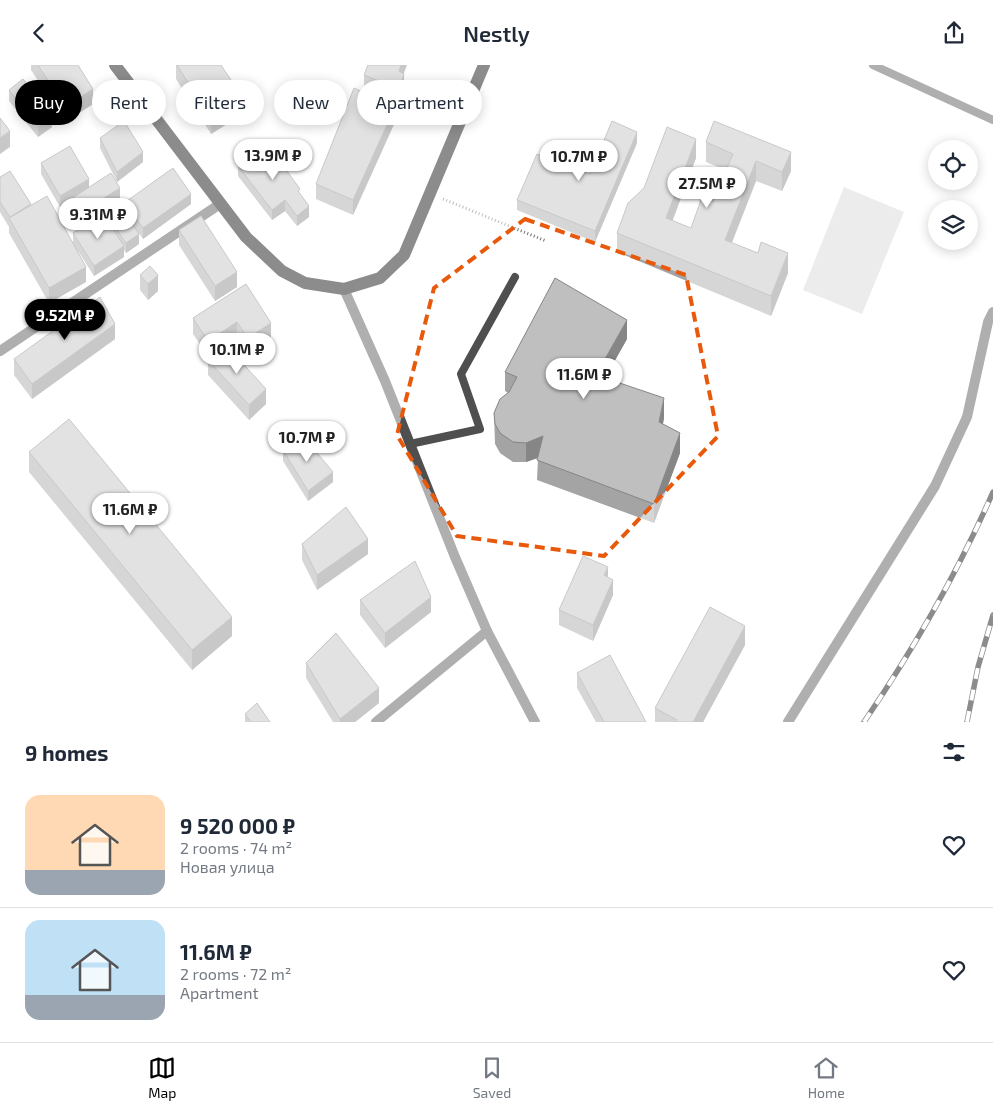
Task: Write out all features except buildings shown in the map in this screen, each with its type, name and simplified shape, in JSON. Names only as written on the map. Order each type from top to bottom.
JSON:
[{"type":"main road","points":[[115,65],[246,237],[282,271],[306,283],[344,289],[380,278],[404,255],[484,65]]},
{"type":"street","points":[[0,351],[220,204]]},
{"type":"street","points":[[344,289],[385,381],[454,557],[487,631],[535,722]]},
{"type":"street","points":[[788,722],[935,486],[967,417],[988,322],[993,312]]},
{"type":"street","points":[[376,722],[487,631]]},
{"type":"lane","points":[[873,65],[993,120]]},
{"type":"lane","points":[[410,444],[480,429],[461,374],[515,277]]},
{"type":"path","points":[[431,193],[546,241]]},
{"type":"highlighted area","points":[[525,219],[686,275],[718,436],[604,556],[457,536],[397,435],[434,288]]},
{"type":"shaded area","points":[[844,187],[904,212],[862,314],[803,290]]},
{"type":"railway","points":[[864,722],[934,610],[965,552],[993,492]]},
{"type":"railway","points":[[967,722],[978,667],[993,615]]}]
